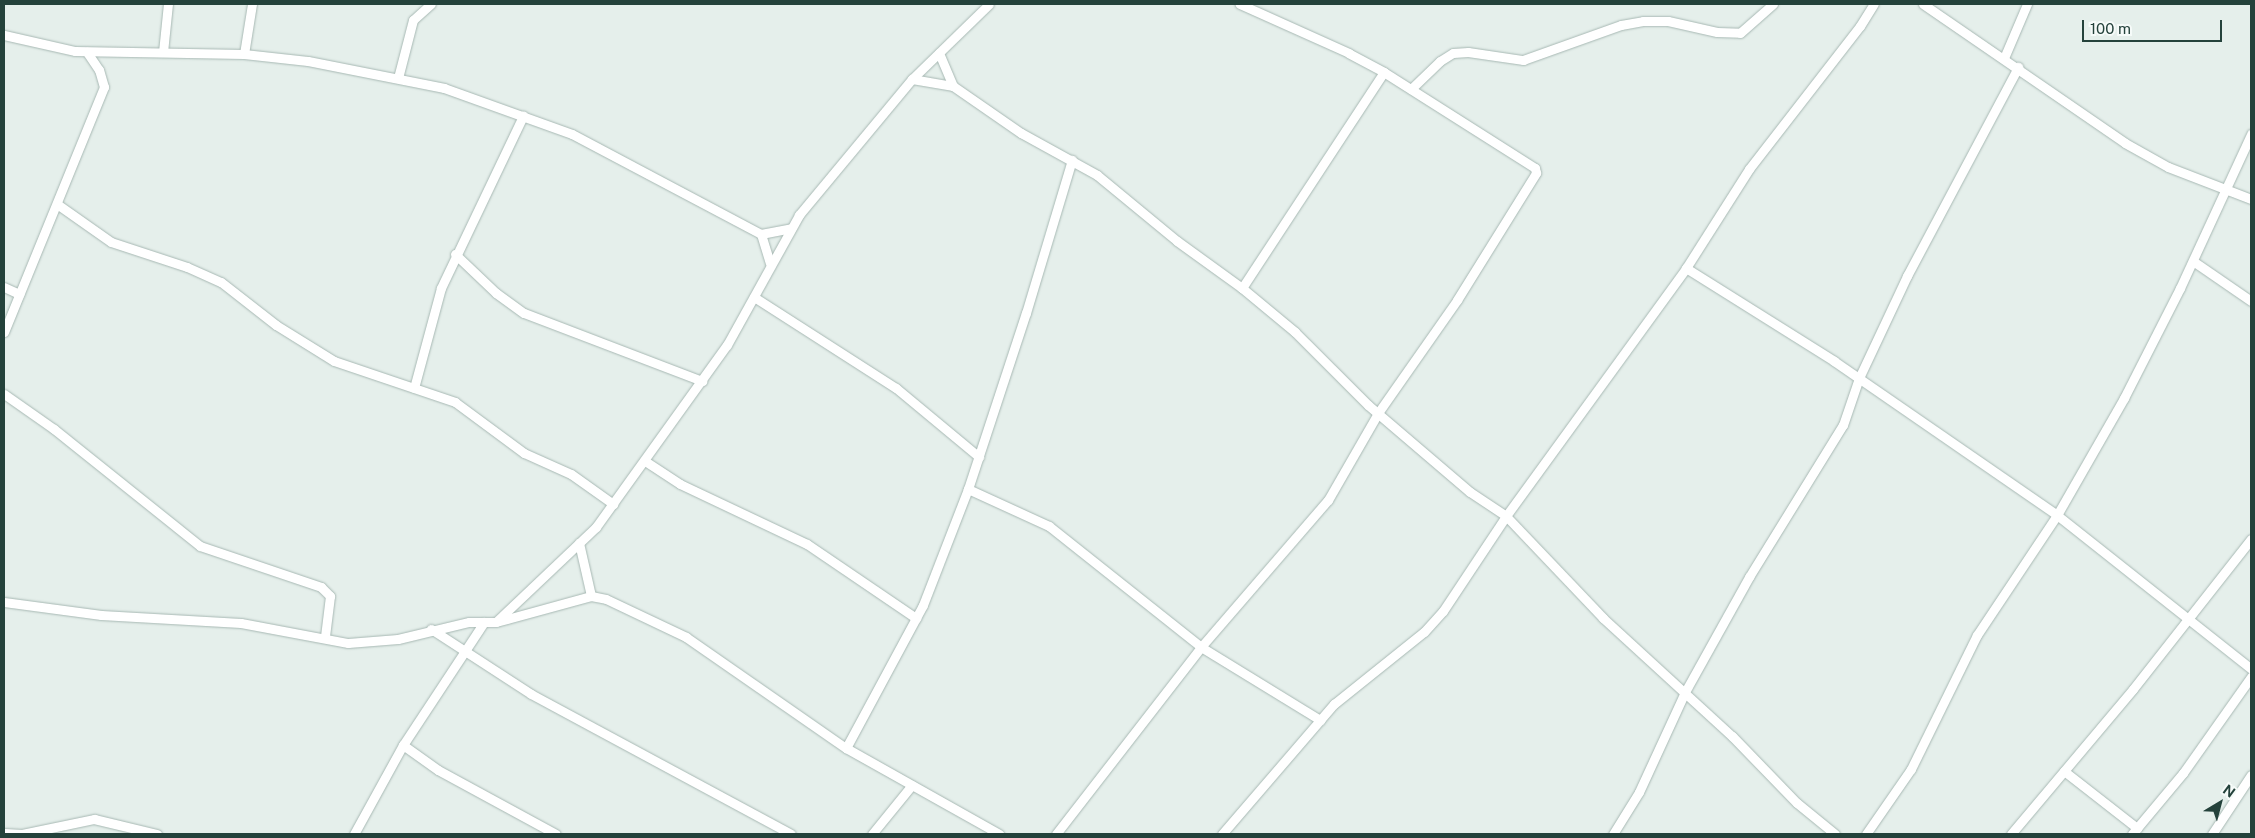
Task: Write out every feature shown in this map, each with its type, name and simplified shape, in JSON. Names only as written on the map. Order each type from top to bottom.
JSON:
[{"type":"street","points":[[162,52],[168,4]]},
{"type":"street","points":[[244,54],[252,4]]},
{"type":"street","points":[[398,78],[413,20],[431,4]]},
{"type":"street","points":[[496,622],[579,543],[613,504],[702,382],[754,298],[770,263],[791,228],[912,79],[989,4]]},
{"type":"street","points":[[1056,834],[1201,647],[1328,500],[1378,413],[1457,300],[1537,170],[1384,72],[1332,45],[1291,29],[1240,4]]},
{"type":"street","points":[[1411,89],[1440,60],[1453,53],[1468,52],[1523,60],[1621,25],[1643,20],[1668,21],[1717,32],[1740,32],[1773,4]]},
{"type":"street","points":[[1222,834],[1349,689],[1424,632],[1443,611],[1506,516],[1686,268],[1749,169],[1860,26],[1874,4]]},
{"type":"street","points":[[1923,4],[2125,142],[2168,166],[2251,198]]},
{"type":"street","points":[[2004,58],[2027,4]]},
{"type":"street","points":[[4,35],[87,52],[244,54],[308,61],[444,88],[523,116],[616,156],[761,234],[791,228]]},
{"type":"street","points":[[4,332],[104,88],[99,70],[87,52]]},
{"type":"street","points":[[939,53],[953,86]]},
{"type":"street","points":[[1613,834],[1639,792],[1685,692],[1749,577],[1830,449],[1843,425],[1859,378],[1907,276],[2018,68]]},
{"type":"street","points":[[1242,288],[1384,72]]},
{"type":"street","points":[[912,79],[953,86],[1021,133],[1072,160],[1115,187],[1177,241],[1242,288],[1295,332],[1378,413],[1470,492],[1506,516],[1603,618],[1685,692],[1797,803],[1835,834]]},
{"type":"street","points":[[414,388],[441,288],[455,254],[523,116]]},
{"type":"street","points":[[1866,834],[1911,769],[1977,635],[2057,515],[2124,398],[2193,261],[2251,134]]},
{"type":"street","points":[[846,748],[916,618],[968,489],[1072,160]]},
{"type":"street","points":[[57,204],[111,242],[207,274],[292,335],[334,361],[455,402],[524,453],[571,474],[613,504]]},
{"type":"street","points":[[761,234],[770,263]]},
{"type":"street","points":[[455,254],[496,293],[524,313],[702,382]]},
{"type":"street","points":[[2193,261],[2251,301]]},
{"type":"street","points":[[1686,268],[1859,378],[2057,515],[2251,669]]},
{"type":"street","points":[[4,287],[19,294]]},
{"type":"street","points":[[754,298],[896,388],[979,457]]},
{"type":"street","points":[[4,394],[54,429],[200,546],[321,587],[330,596],[325,636]]},
{"type":"street","points":[[645,461],[680,484],[815,549],[916,618]]},
{"type":"street","points":[[968,489],[1049,526],[1201,647],[1320,720]]},
{"type":"street","points":[[2011,834],[2251,539]]},
{"type":"street","points":[[579,543],[591,596]]},
{"type":"street","points":[[4,602],[101,615],[241,624],[325,636],[348,643],[363,643],[398,640],[431,629],[496,622],[591,596],[606,599],[686,637],[846,748],[999,834]]},
{"type":"street","points":[[354,834],[403,745],[484,622]]},
{"type":"street","points":[[431,629],[531,694],[706,786],[790,834]]},
{"type":"street","points":[[2064,771],[2135,831],[2183,773],[2251,677]]},
{"type":"street","points":[[403,745],[438,770],[556,834]]},
{"type":"street","points":[[2212,834],[2251,774]]},
{"type":"street","points":[[872,834],[912,785]]},
{"type":"street","points":[[4,833],[14,834],[94,819],[111,821],[157,834]]}]
